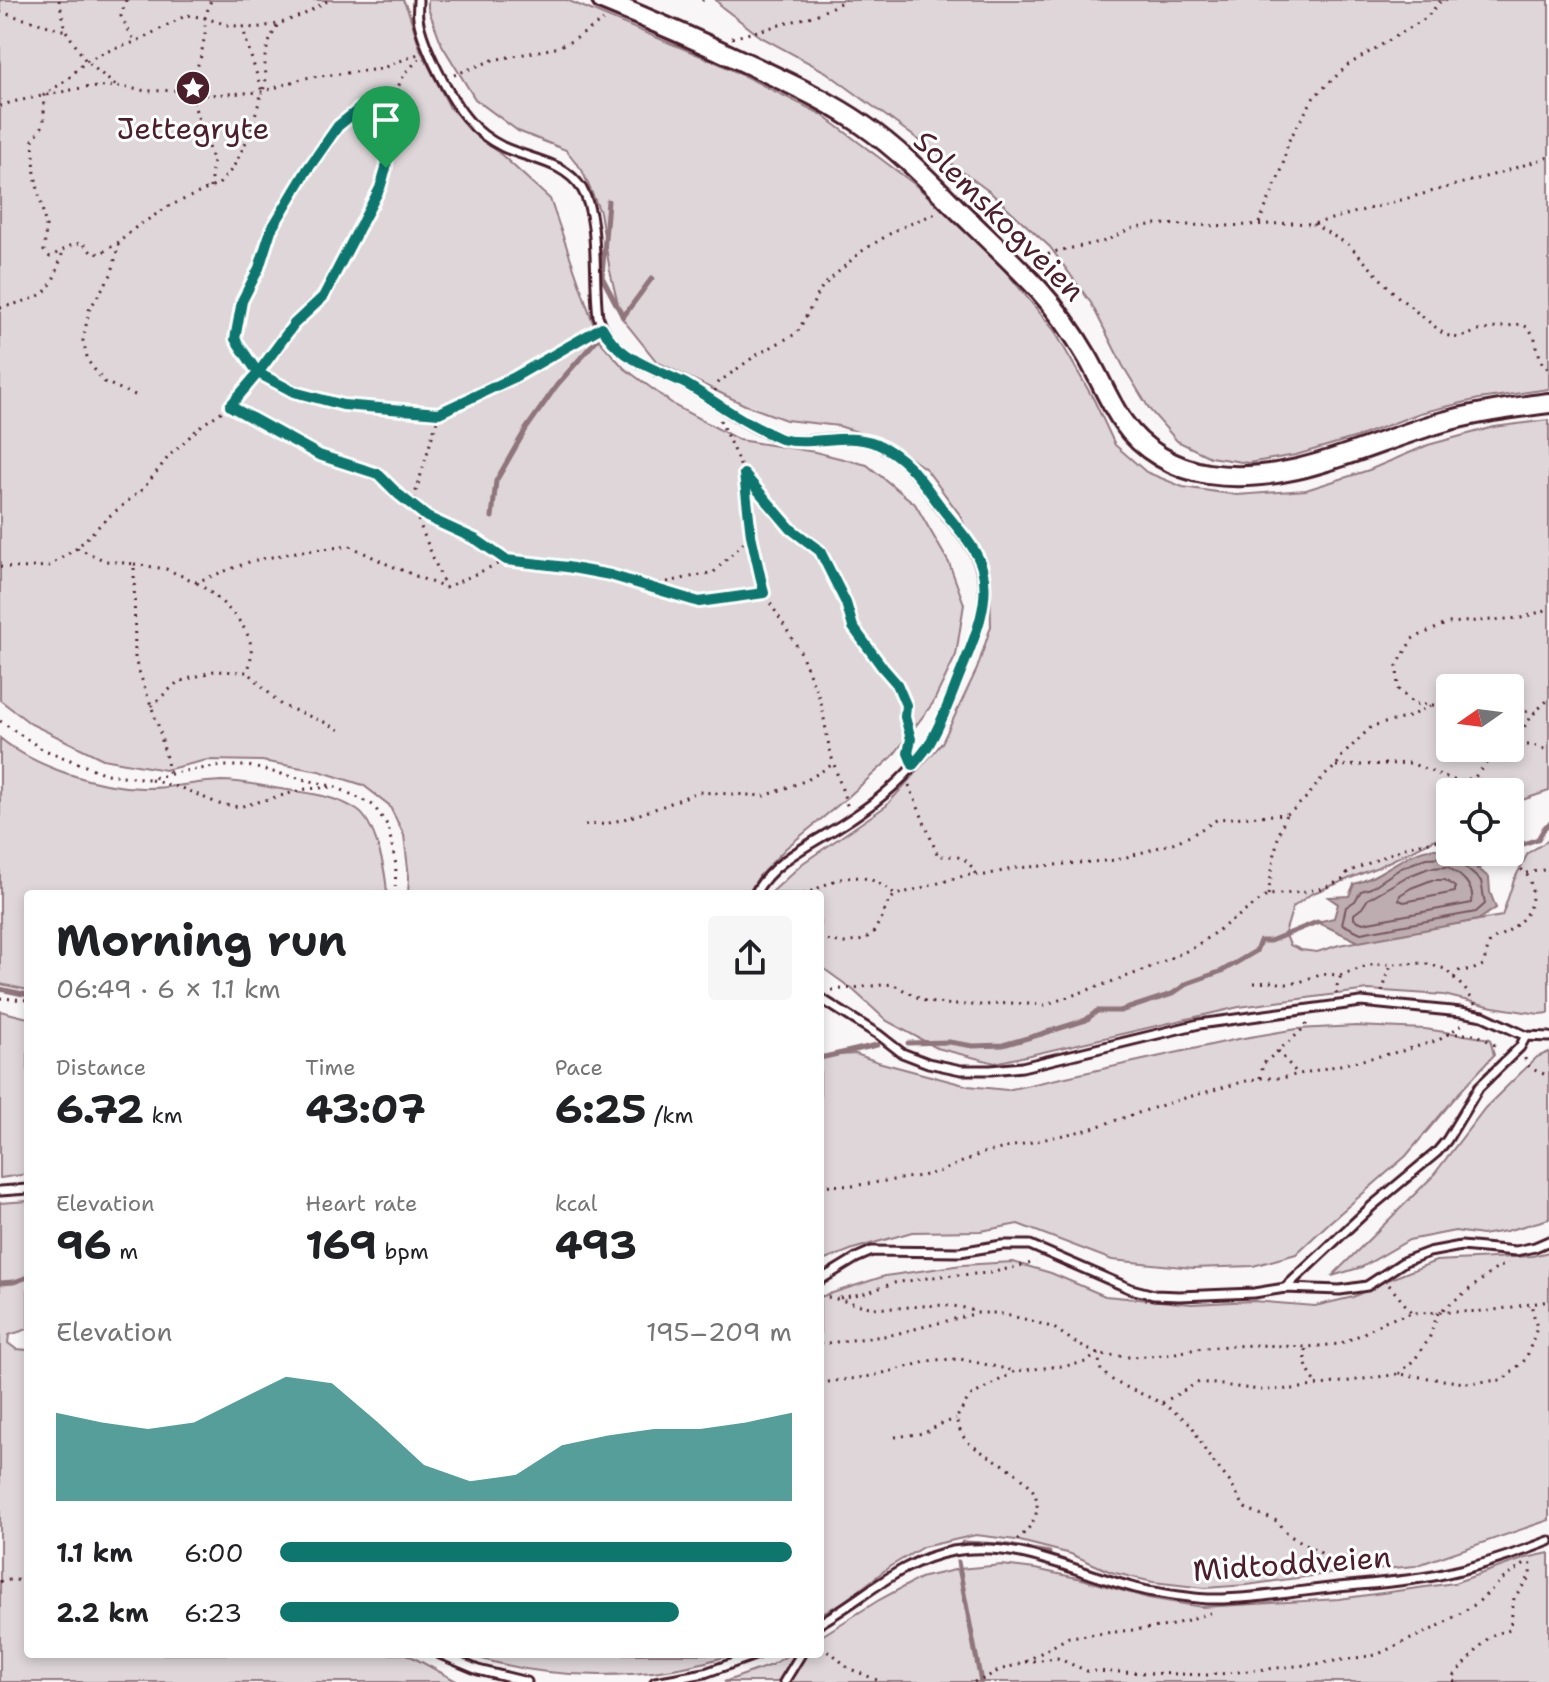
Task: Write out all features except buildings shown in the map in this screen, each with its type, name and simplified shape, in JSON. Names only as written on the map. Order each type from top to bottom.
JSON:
[{"type":"street","name":"Solemskogveien","points":[[602,0],[679,27],[707,45],[850,116],[894,148],[1056,309],[1124,423],[1143,444],[1189,470],[1237,476],[1295,469],[1333,460],[1447,421],[1478,413],[1549,403]]},
{"type":"lane","points":[[418,0],[418,18],[429,49],[443,80],[469,121],[503,147],[561,168],[571,175],[586,197],[592,225],[596,304],[602,327],[616,346],[635,360],[687,385],[730,413],[781,439],[857,439],[891,451],[909,465],[922,481],[973,549],[981,565],[984,596],[981,615],[943,718],[927,748],[889,790],[851,819],[776,867],[758,890]]},
{"type":"lane","points":[[824,1001],[902,1053],[928,1063],[961,1070],[1022,1067],[1199,1024],[1361,1002],[1483,1016],[1523,1041]]},
{"type":"lane","points":[[1285,1288],[1372,1206],[1437,1152],[1479,1087],[1523,1041],[1549,1037]]},
{"type":"lane","points":[[0,1191],[24,1189]]},
{"type":"lane","points":[[824,1278],[872,1251],[960,1252],[1002,1245],[1030,1245],[1131,1289],[1154,1295],[1254,1293],[1285,1288],[1354,1289],[1382,1278],[1414,1257],[1443,1249],[1461,1246],[1516,1251],[1549,1241]]},
{"type":"lane","name":"Midtoddveien","points":[[824,1620],[917,1562],[953,1551],[974,1549],[1036,1555],[1125,1585],[1190,1598],[1234,1598],[1435,1576],[1476,1567],[1549,1541]]},
{"type":"lane","points":[[450,1658],[478,1670],[527,1682]]},
{"type":"lane","points":[[655,1682],[705,1673],[749,1658]]},
{"type":"lane","points":[[784,1682],[799,1658]]},
{"type":"path","points":[[59,0],[66,31],[86,61],[116,86]]},
{"type":"path","points":[[126,0],[121,16],[135,42]]},
{"type":"path","points":[[210,188],[213,162],[189,90],[201,56],[205,18],[211,0]]},
{"type":"path","points":[[44,95],[68,79],[86,61],[135,42],[187,15],[254,28],[303,15],[329,0]]},
{"type":"path","points":[[707,45],[816,15],[846,0]]},
{"type":"path","points":[[1259,223],[1282,169],[1288,142],[1314,97],[1348,65],[1426,18],[1440,2],[1447,0]]},
{"type":"path","points":[[443,80],[493,60],[555,48],[574,40],[621,8]]},
{"type":"path","points":[[0,12],[66,31]]},
{"type":"path","points":[[44,95],[44,124],[33,140],[35,175],[46,227],[44,251],[50,257],[73,244],[83,243],[91,252],[100,254],[169,206],[219,184],[233,168],[249,136],[267,82],[265,61],[269,40],[278,24]]},
{"type":"path","points":[[243,26],[262,92]]},
{"type":"path","points":[[0,106],[81,88],[116,86],[146,91],[189,90],[207,95],[262,92],[304,78],[380,69],[429,49]]},
{"type":"path","points":[[0,567],[49,566],[77,548],[143,489],[169,456],[202,425],[230,406],[294,324],[323,297],[380,188],[386,168],[393,97],[405,73],[429,49]]},
{"type":"path","points":[[391,109],[359,109],[338,126],[271,230],[259,268],[242,301],[235,339],[258,373],[294,392],[343,405],[439,413],[513,378],[602,327]]},
{"type":"path","points":[[1020,271],[1053,252],[1105,241],[1130,229],[1155,224],[1313,224],[1549,157]]},
{"type":"path","points":[[913,765],[908,753],[911,739],[905,717],[906,705],[897,684],[853,627],[846,603],[820,551],[791,529],[744,474],[711,401],[719,382],[755,356],[797,333],[822,287],[859,253],[896,230],[954,205]]},
{"type":"path","points":[[1313,224],[1349,245],[1396,295],[1445,335],[1459,338],[1478,331],[1520,324],[1529,328],[1541,361],[1549,370]]},
{"type":"path","points":[[119,242],[112,273],[89,310],[83,341],[88,361],[104,382],[135,395]]},
{"type":"path","points":[[0,308],[34,299],[48,291],[63,251]]},
{"type":"path","points":[[230,406],[319,455],[378,474],[427,517],[477,540],[506,560],[610,575],[699,602],[764,593]]},
{"type":"path","points":[[439,413],[412,505],[445,588]]},
{"type":"path","points":[[744,474],[751,535],[764,593],[800,651],[821,702],[830,752],[851,819]]},
{"type":"path","points":[[644,587],[714,572],[751,535]]},
{"type":"path","points":[[196,582],[252,561],[350,546],[445,588],[506,560]]},
{"type":"path","points":[[77,548],[106,561],[166,569],[217,595],[251,642],[252,658],[248,672]]},
{"type":"path","points":[[134,564],[135,660],[159,728],[170,775]]},
{"type":"path","points":[[1436,705],[1414,704],[1398,689],[1397,666],[1412,639],[1448,623],[1521,618],[1549,609]]},
{"type":"path","points":[[151,706],[178,682],[214,671],[248,672],[281,705],[341,731]]},
{"type":"path","points":[[1524,726],[1549,699]]},
{"type":"path","points":[[824,940],[844,943],[864,940],[873,933],[895,895],[967,875],[1117,860],[1190,836],[1218,819],[1286,814],[1301,803],[1372,726],[1406,718],[1432,705]]},
{"type":"path","points":[[1524,711],[1535,712]]},
{"type":"path","points":[[0,721],[42,749],[106,774],[149,779],[219,804],[239,807],[306,789],[336,787]]},
{"type":"path","points":[[1524,745],[1549,751]]},
{"type":"path","points":[[1336,766],[1410,763],[1459,782],[1475,777],[1487,762]]},
{"type":"path","points":[[585,825],[606,824],[634,816],[698,792],[765,796],[807,780],[835,763]]},
{"type":"path","points":[[149,779],[223,766],[248,766],[336,787],[373,805],[388,826],[396,865],[395,890]]},
{"type":"path","points":[[904,774],[938,856],[959,856],[971,864],[976,875]]},
{"type":"path","points":[[1268,895],[1277,841],[1286,814]]},
{"type":"path","points":[[824,991],[892,984],[927,1002],[1045,1005],[1142,971],[1193,948],[1268,895],[1326,887],[1342,880],[1348,872],[1409,846],[1436,841]]},
{"type":"path","points":[[1454,978],[1460,970],[1472,970],[1483,965],[1490,941],[1507,933],[1528,913],[1532,900],[1531,885],[1526,873],[1517,866]]},
{"type":"path","points":[[1526,873],[1549,869]]},
{"type":"path","points":[[816,890],[835,881],[867,877],[884,885],[895,895]]},
{"type":"path","points":[[1254,983],[1287,984],[1320,974],[1341,975],[1370,965],[1424,963],[1445,969],[1465,989],[1483,1016]]},
{"type":"path","points":[[1379,1003],[1391,965]]},
{"type":"path","points":[[1336,1004],[1341,975]]},
{"type":"path","points":[[0,998],[24,1000]]},
{"type":"path","points":[[1260,1078],[1263,1064],[1326,1006]]},
{"type":"path","points":[[824,1185],[852,1186],[927,1175],[983,1153],[1086,1130],[1202,1092],[1260,1078],[1282,1078],[1383,1057],[1439,1040],[1448,1034],[1476,1034],[1498,1048],[1523,1041],[1525,1062],[1549,1076]]},
{"type":"path","points":[[1278,1051],[1298,1074]]},
{"type":"path","points":[[1399,1374],[1429,1339],[1438,1313],[1507,1264],[1516,1251]]},
{"type":"path","points":[[840,1298],[894,1283],[990,1273],[1061,1258]]},
{"type":"path","points":[[1382,1278],[1412,1313]]},
{"type":"path","points":[[824,1296],[875,1308],[965,1306],[978,1313]]},
{"type":"path","points":[[824,1343],[891,1335],[978,1313],[997,1313],[1054,1328],[1098,1354],[1129,1357],[1227,1346],[1307,1347],[1339,1344],[1385,1321],[1412,1313],[1501,1310],[1549,1301]]},
{"type":"path","points":[[1162,1403],[1199,1382],[1260,1390],[1293,1389],[1399,1374],[1465,1383],[1503,1380],[1526,1359],[1530,1349],[1537,1328],[1531,1304]]},
{"type":"path","points":[[1307,1347],[1307,1370],[1318,1385]]},
{"type":"path","points":[[824,1382],[872,1376],[933,1360],[960,1359],[1016,1371],[1086,1362],[1098,1354]]},
{"type":"path","points":[[1098,1354],[1101,1371],[1115,1382],[1162,1403],[1191,1424],[1207,1454],[1229,1481],[1245,1508],[1277,1521],[1290,1536],[1327,1557],[1359,1584]]},
{"type":"path","points":[[895,1437],[924,1433],[956,1419],[969,1397],[1016,1371]]},
{"type":"path","points":[[956,1419],[964,1439],[1028,1481],[1036,1493],[1038,1512],[1032,1526],[1003,1551]]},
{"type":"path","points":[[974,1682],[1025,1662],[1057,1658],[1087,1671],[1209,1675],[1376,1655],[1437,1627],[1476,1604],[1504,1578],[1531,1560],[1530,1576],[1514,1598],[1510,1629],[1490,1636],[1452,1678],[1455,1682]]},
{"type":"path","points":[[0,1582],[24,1579]]},
{"type":"path","points":[[1025,1662],[1069,1637],[1169,1626],[1224,1608]]},
{"type":"path","points":[[824,1650],[848,1668],[882,1682]]},
{"type":"shaded area","points":[[0,0],[403,0],[421,51],[450,108],[550,199],[599,340],[624,368],[677,407],[739,440],[815,452],[867,465],[915,504],[949,563],[964,604],[956,655],[933,703],[892,757],[786,848],[759,876],[750,890],[408,890],[404,835],[389,805],[363,785],[319,771],[262,761],[207,760],[165,770],[103,759],[31,724],[0,700]]},
{"type":"shaded area","points":[[428,0],[567,0],[720,64],[821,114],[913,183],[989,251],[1054,330],[1094,400],[1115,445],[1146,472],[1183,487],[1237,495],[1306,490],[1369,470],[1428,445],[1494,427],[1549,420],[1549,791],[1524,799],[1524,778],[1436,778],[1436,839],[1311,894],[1293,907],[1285,933],[1290,945],[1317,952],[1339,945],[1502,916],[1514,880],[1524,866],[1528,853],[1549,840],[1549,1013],[1493,1007],[1444,995],[1368,990],[1239,1007],[995,1063],[937,1048],[887,1021],[824,969],[824,890],[774,890],[803,863],[886,806],[942,743],[977,669],[991,626],[990,584],[960,515],[926,469],[885,441],[839,426],[786,420],[745,405],[657,362],[621,317],[600,212],[582,170],[566,150],[518,131],[475,99],[442,45]]},
{"type":"shaded area","points":[[716,0],[1549,0],[1549,389],[1479,399],[1420,413],[1357,437],[1296,455],[1248,463],[1210,457],[1177,441],[1150,410],[1091,303],[1050,247],[990,192],[826,72],[761,37]]},
{"type":"shaded area","points":[[0,738],[48,766],[105,784],[152,788],[229,781],[315,794],[357,810],[375,836],[387,890],[24,890],[24,989],[0,984]]},
{"type":"shaded area","points":[[0,1011],[24,1017],[24,1175],[0,1178]]},
{"type":"shaded area","points":[[1356,1026],[1425,1029],[1490,1039],[1494,1055],[1406,1156],[1296,1254],[1253,1266],[1193,1268],[1112,1260],[1018,1224],[981,1231],[912,1232],[824,1260],[824,1056],[856,1054],[968,1086],[1007,1090],[1297,1029]]},
{"type":"shaded area","points":[[1549,1052],[1549,1219],[1482,1235],[1455,1231],[1409,1240],[1362,1267],[1332,1276],[1432,1177],[1485,1108],[1537,1057]]},
{"type":"shaded area","points":[[24,1201],[24,1330],[9,1335],[8,1343],[16,1349],[24,1350],[24,1658],[414,1658],[458,1682],[0,1682],[0,1203]]},
{"type":"shaded area","points":[[1549,1252],[1549,1520],[1415,1566],[1205,1588],[1153,1582],[1111,1572],[1071,1554],[1016,1540],[976,1535],[923,1547],[889,1567],[843,1603],[824,1612],[824,1296],[885,1276],[962,1265],[1013,1262],[1051,1273],[1105,1296],[1192,1304],[1253,1301],[1315,1306],[1353,1297],[1436,1261],[1532,1256]]},
{"type":"shaded area","points":[[1549,1553],[1549,1682],[724,1682],[783,1658],[824,1658],[824,1634],[920,1578],[959,1569],[1002,1565],[1035,1569],[1148,1598],[1202,1607],[1339,1599],[1454,1583]]},
{"type":"shaded area","points":[[480,1658],[719,1658],[668,1670],[600,1675],[531,1670]]},
{"type":"water","points":[[1427,849],[1436,849],[1436,866],[1476,866],[1489,878],[1496,908],[1478,920],[1359,942],[1317,922],[1334,918],[1338,904],[1328,897],[1349,896],[1354,884]]},
{"type":"waterway","points":[[608,201],[602,277],[623,317],[652,278]]},
{"type":"waterway","points":[[492,517],[496,481],[526,429],[557,385],[599,337]]},
{"type":"waterway","points":[[1524,844],[1538,839],[1549,824]]},
{"type":"waterway","points":[[908,1043],[1003,1045],[1086,1020],[1097,1011],[1120,1011],[1172,994],[1188,983],[1222,971],[1256,951],[1260,941],[1270,941],[1317,922]]},
{"type":"waterway","points":[[0,989],[24,994]]},
{"type":"waterway","points":[[824,1057],[877,1045]]},
{"type":"waterway","points":[[0,1283],[24,1278]]},
{"type":"waterway","points":[[963,1543],[1003,1545],[1049,1553]]},
{"type":"waterway","points":[[958,1562],[981,1682]]},
{"type":"place","name":"Jettegryte","points":[[193,88]]},
{"type":"route","points":[[386,168],[380,188],[323,297],[294,324],[258,373],[230,406],[319,455],[378,474],[427,517],[477,540],[506,560],[610,575],[699,602],[764,593],[751,535],[744,474],[791,529],[820,551],[846,603],[853,627],[897,684],[906,705],[905,717],[911,739],[908,753],[913,765],[927,748],[943,718],[973,642],[984,596],[983,574],[973,549],[909,465],[891,451],[857,439],[781,439],[730,413],[687,385],[635,360],[616,346],[602,327],[513,378],[439,413],[343,405],[294,392],[258,373],[235,339],[242,301],[259,268],[271,230],[307,170],[338,126],[359,109],[391,109],[386,168]]}]
